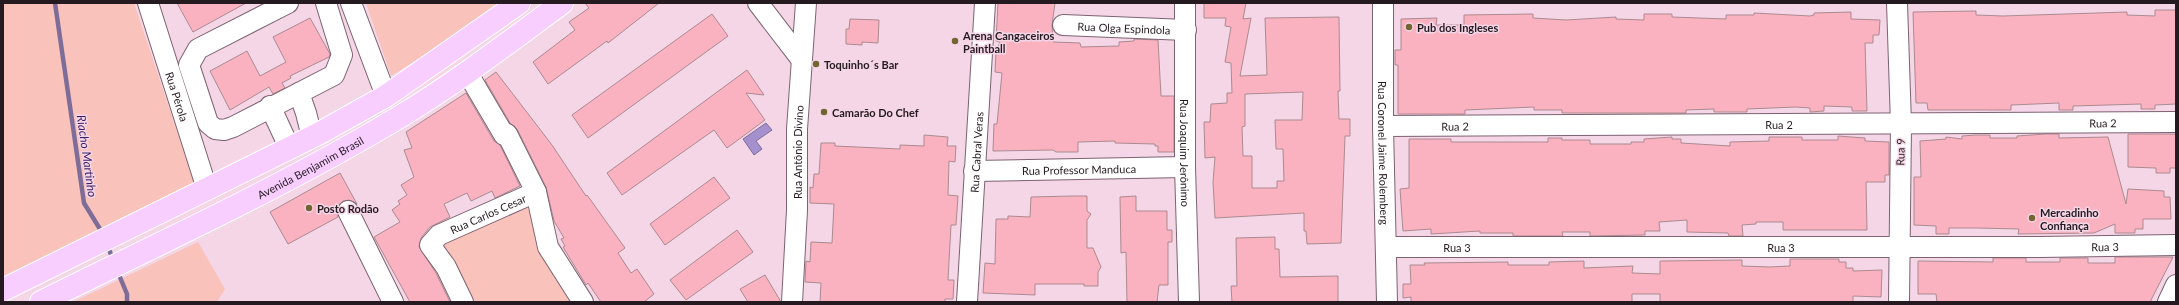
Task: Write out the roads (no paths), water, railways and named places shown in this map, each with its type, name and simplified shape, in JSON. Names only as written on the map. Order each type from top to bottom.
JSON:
[{"type":"main road","points":[[3,290],[315,135],[386,96],[519,3]]},
{"type":"main road","name":"Avenida Benjamim Brasil","points":[[41,302],[329,158],[401,115],[467,72],[562,3]]},
{"type":"main road","points":[[315,135],[329,158]]},
{"type":"street","name":"Rua Pérola","points":[[148,3],[207,189]]},
{"type":"street","points":[[288,3],[198,49],[189,65],[208,122],[215,129],[224,130],[233,127],[270,106],[298,94],[334,75],[340,65],[342,55],[326,3]]},
{"type":"street","points":[[351,3],[386,96]]},
{"type":"street","points":[[758,3],[801,59]]},
{"type":"street","name":"Rua Antônio Divino","points":[[792,302],[797,210],[797,129],[806,3]]},
{"type":"street","name":"Rua Cabral Veras","points":[[967,302],[984,3]]},
{"type":"street","name":"Rua Joaquim Jerônimo","points":[[1186,3],[1185,167],[1189,302]]},
{"type":"street","name":"Rua Coronel Jaime Rolemberg","points":[[1383,3],[1383,126],[1387,302]]},
{"type":"street","name":"Rua 9","points":[[1897,3],[1901,124],[1899,302]]},
{"type":"street","name":"Rua Olga Espindola","points":[[1063,25],[1186,30]]},
{"type":"street","points":[[467,72],[504,135],[507,134],[536,192],[548,247],[583,302]]},
{"type":"street","points":[[298,94],[315,135]]},
{"type":"street","points":[[270,106],[289,147]]},
{"type":"street","name":"Rua 2","points":[[1383,126],[2176,122]]},
{"type":"street","name":"Rua Professor Manduca","points":[[974,171],[1185,167]]},
{"type":"street","name":"Rua Carlos Cesar","points":[[463,302],[446,267],[430,245],[439,235],[536,192]]},
{"type":"street","points":[[348,212],[393,302]]},
{"type":"street","name":"Rua 3","points":[[1386,247],[2176,244]]},
{"type":"street","points":[[2168,302],[2176,285]]},
{"type":"waterway","name":"Riacho Martinho","points":[[55,3],[84,203],[103,234]]},
{"type":"waterway","name":"Riacho Martinho","points":[[107,244],[113,260]]},
{"type":"waterway","name":"Riacho Martinho","points":[[117,270],[127,294],[127,302]]},
{"type":"place","name":"Pub dos Ingleses","points":[[1409,27]]},
{"type":"place","name":"Arena Cangaceiros Paintball","points":[[955,41]]},
{"type":"place","name":"Toquinho´s Bar","points":[[816,64]]},
{"type":"place","name":"Camarão Do Chef","points":[[824,112]]},
{"type":"place","name":"Posto Rodão","points":[[309,208]]},
{"type":"place","name":"Mercadinho Confiança","points":[[2032,218]]}]
